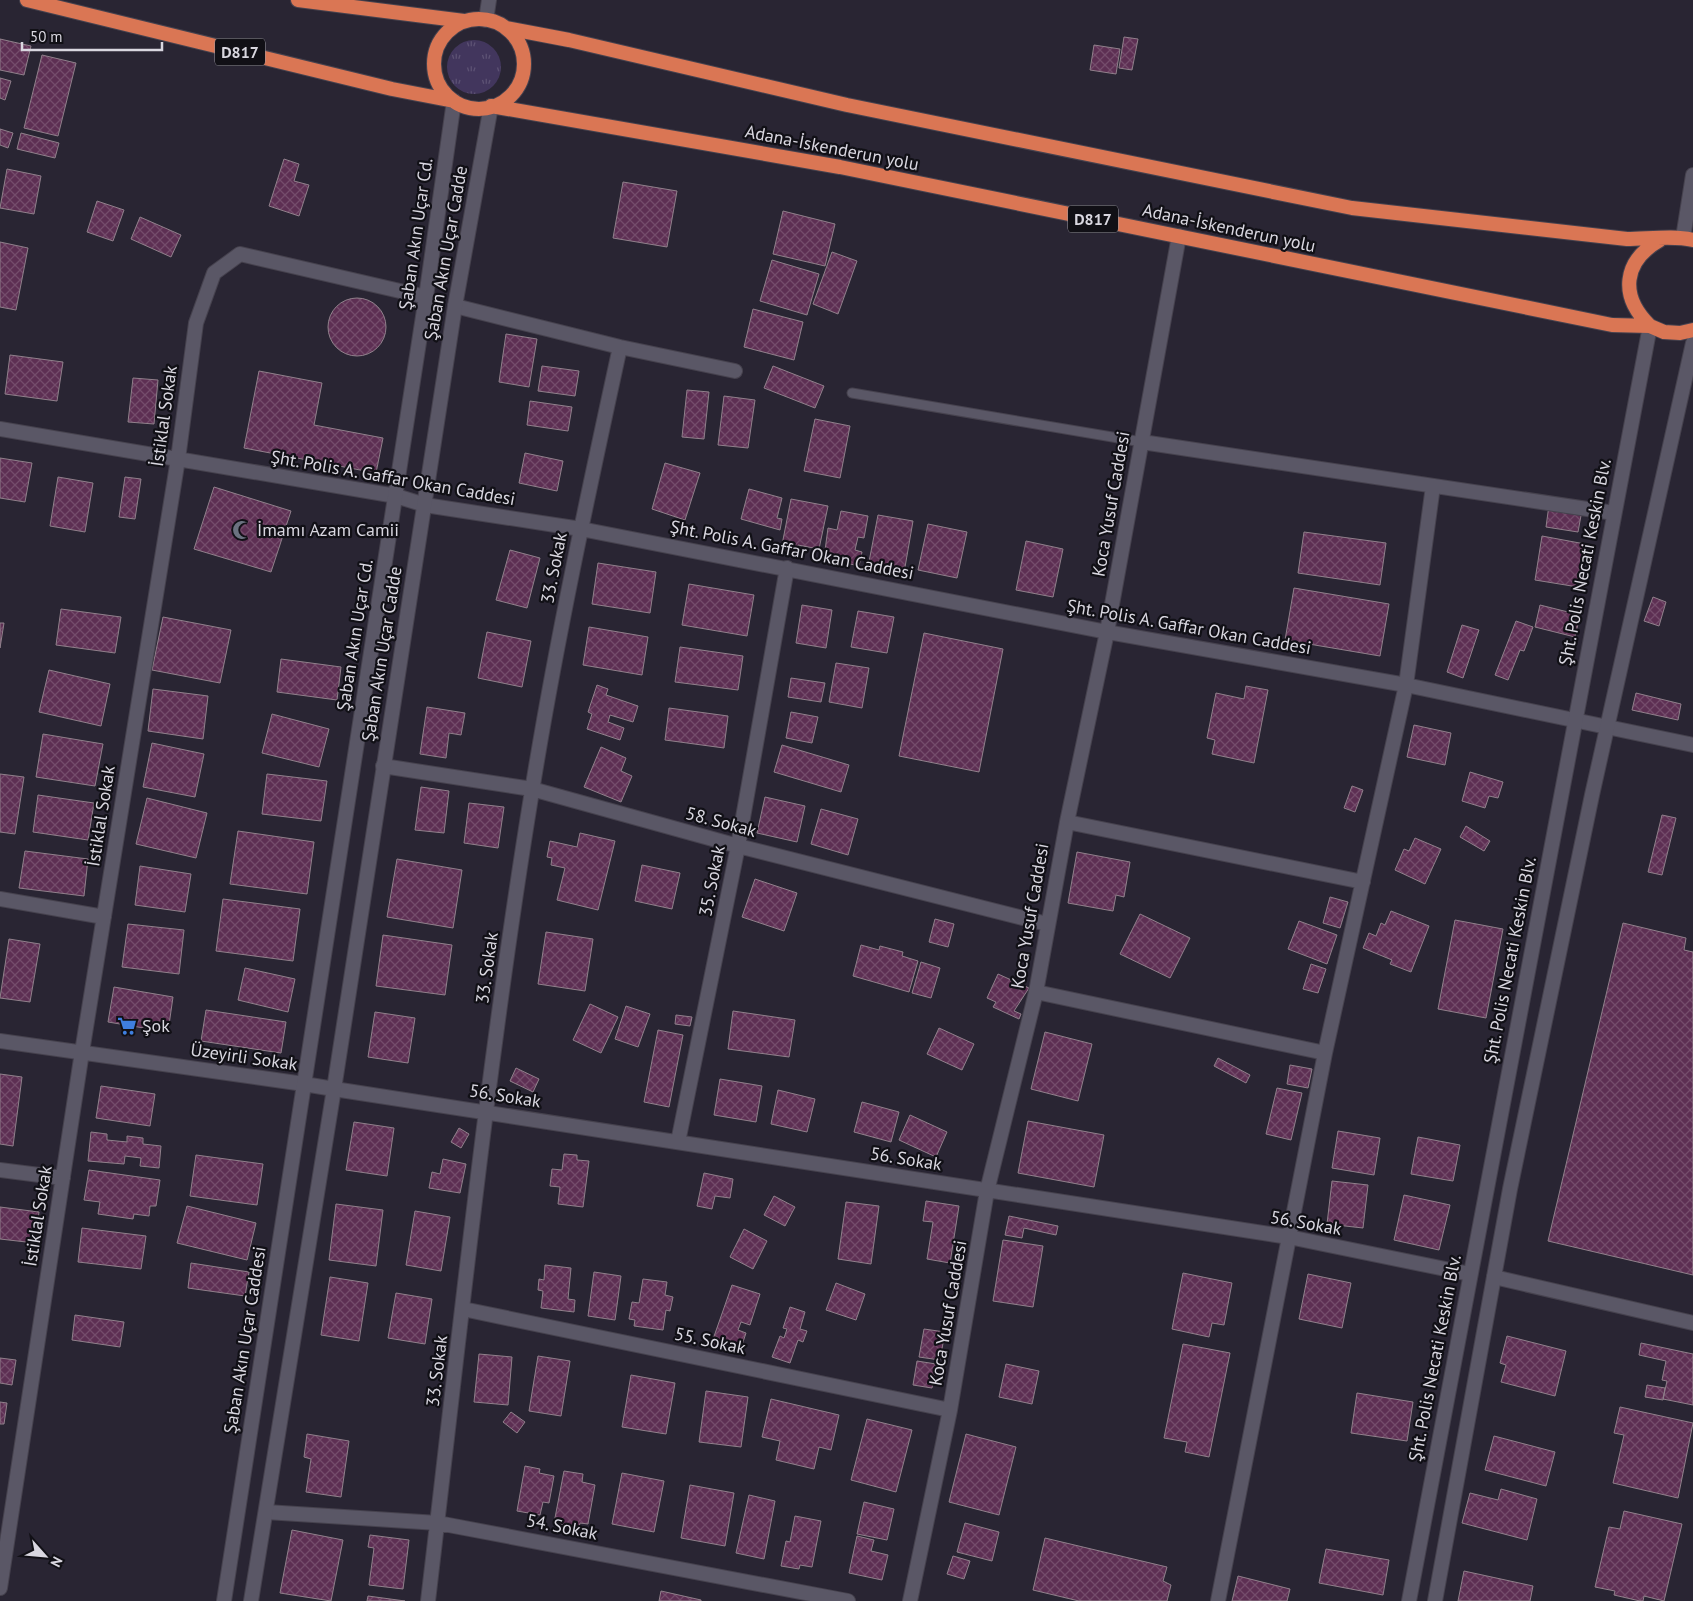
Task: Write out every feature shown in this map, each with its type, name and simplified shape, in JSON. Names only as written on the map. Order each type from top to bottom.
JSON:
[{"type":"highway","name":"D817","points":[[27,0],[392,89],[454,101]]},
{"type":"highway","points":[[298,0],[465,21],[494,21],[506,28],[517,40],[523,55],[523,70],[518,84],[510,97],[482,109],[467,107],[454,101],[440,85],[434,65],[436,51],[442,38],[452,28],[465,21]]},
{"type":"highway","points":[[506,28],[568,40],[847,105],[1352,208],[1627,239],[1688,239]]},
{"type":"highway","name":"Adana-İskenderun yolu","points":[[491,106],[840,167],[1612,325],[1650,326],[1664,332],[1680,333],[1693,330]]},
{"type":"highway","points":[[1650,326],[1639,315],[1631,302],[1628,287],[1630,272],[1637,258],[1647,247],[1660,239]]},
{"type":"street","points":[[486,20],[488,0]]},
{"type":"street","name":"Şaban Akın Uçar Cd.","points":[[304,1084],[396,496],[454,101]]},
{"type":"street","name":"Şaban Akın Uçar Cadde","points":[[334,1089],[455,306],[491,106]]},
{"type":"street","points":[[1688,239],[1693,175]]},
{"type":"street","name":"Koca Yusuf Caddesi","points":[[910,1601],[950,1410],[987,1191],[1036,992],[1067,822],[1107,632],[1179,236]]},
{"type":"street","name":"İstiklal Sokak","points":[[0,1588],[82,1052],[178,459],[196,323],[214,273],[240,254],[426,297]]},
{"type":"street","points":[[455,306],[620,347],[734,371]]},
{"type":"street","name":"Şht. Polis Necati Keskin Blv.","points":[[1409,1601],[1650,326]]},
{"type":"street","points":[[1436,1601],[1510,1189],[1607,728],[1693,343]]},
{"type":"street","name":"33. Sokak","points":[[428,1601],[463,1309],[484,1111],[532,790],[581,529],[620,347]]},
{"type":"street","name":"Şht. Polis A. Gaffar Okan Caddesi","points":[[0,429],[396,496],[425,505],[581,529],[1107,632],[1406,685],[1693,745]]},
{"type":"street","points":[[1142,442],[1614,513]]},
{"type":"street","points":[[1218,1601],[1325,1053],[1406,685],[1433,486]]},
{"type":"street","name":"35. Sokak","points":[[678,1142],[738,846],[787,568]]},
{"type":"street","name":"58. Sokak","points":[[384,766],[532,790],[738,846],[1047,924]]},
{"type":"street","points":[[1067,822],[1363,882]]},
{"type":"street","points":[[0,899],[104,917]]},
{"type":"street","points":[[1036,992],[1325,1053]]},
{"type":"street","name":"Üzeyirli Sokak","points":[[0,1041],[334,1089]]},
{"type":"street","name":"Şaban Akın Uçar Caddesi","points":[[224,1601],[304,1084]]},
{"type":"street","points":[[252,1601],[334,1089]]},
{"type":"street","name":"56. Sokak","points":[[334,1089],[1289,1237],[1470,1274]]},
{"type":"street","points":[[0,1170],[63,1178]]},
{"type":"street","points":[[1494,1277],[1693,1324]]},
{"type":"street","name":"55. Sokak","points":[[463,1309],[950,1410]]},
{"type":"street","name":"54. Sokak","points":[[266,1512],[438,1523],[848,1601]]},
{"type":"lane","points":[[852,393],[1142,442]]},
{"type":"green space","points":[[469,40],[479,40],[489,44],[497,52],[501,67],[497,82],[489,90],[479,94],[469,94],[459,90],[451,82],[447,72],[447,62],[451,52],[459,44]]},
{"type":"building","points":[[1124,37],[1138,39],[1132,70],[1119,68]]},
{"type":"building","points":[[0,39],[31,46],[24,75],[0,70]]},
{"type":"building","points":[[1094,45],[1120,49],[1116,74],[1090,70]]},
{"type":"building","points":[[42,55],[76,63],[58,136],[24,128]]},
{"type":"building","points":[[0,78],[11,81],[5,100],[0,98]]},
{"type":"building","points":[[0,129],[13,133],[8,148],[0,145]]},
{"type":"building","points":[[21,133],[59,143],[55,158],[17,149]]},
{"type":"building","points":[[284,159],[299,164],[294,181],[309,185],[299,216],[269,206]]},
{"type":"building","points":[[7,169],[41,176],[34,214],[0,208]]},
{"type":"building","points":[[623,182],[677,191],[667,247],[613,238]]},
{"type":"building","points":[[97,201],[124,210],[113,241],[87,232]]},
{"type":"building","points":[[783,211],[835,224],[825,266],[773,254]]},
{"type":"building","points":[[140,217],[181,235],[171,257],[131,239]]},
{"type":"building","points":[[0,242],[28,248],[16,310],[0,307]]},
{"type":"building","points":[[832,252],[857,261],[838,314],[813,304]]},
{"type":"building","points":[[772,260],[819,274],[807,315],[760,301]]},
{"type":"building","points":[[357,298],[368,300],[381,311],[386,327],[384,338],[373,351],[357,356],[346,354],[333,343],[328,327],[330,316],[341,303]]},
{"type":"building","points":[[753,309],[803,322],[794,360],[744,347]]},
{"type":"building","points":[[506,334],[537,339],[529,387],[499,382]]},
{"type":"building","points":[[10,355],[63,362],[57,401],[5,394]]},
{"type":"building","points":[[542,366],[579,371],[575,396],[538,391]]},
{"type":"building","points":[[773,366],[824,386],[815,408],[764,388]]},
{"type":"building","points":[[259,371],[322,383],[314,425],[383,438],[376,473],[244,448]]},
{"type":"building","points":[[133,378],[158,380],[154,424],[128,422]]},
{"type":"building","points":[[687,390],[709,392],[704,439],[682,437]]},
{"type":"building","points":[[724,396],[755,400],[748,448],[718,445]]},
{"type":"building","points":[[530,401],[572,407],[568,431],[527,425]]},
{"type":"building","points":[[815,419],[850,426],[840,478],[804,471]]},
{"type":"building","points":[[525,453],[563,461],[557,491],[519,483]]},
{"type":"building","points":[[0,458],[32,463],[25,502],[0,498]]},
{"type":"building","points":[[665,463],[700,473],[685,520],[652,509]]},
{"type":"building","points":[[58,477],[93,483],[85,532],[50,526]]},
{"type":"building","points":[[125,477],[141,479],[135,519],[119,517]]},
{"type":"building","name":"İmamı Azam Camii","points":[[214,487],[291,511],[271,572],[194,549]]},
{"type":"building","points":[[749,489],[782,498],[777,518],[782,519],[780,530],[741,519]]},
{"type":"building","points":[[791,499],[828,506],[819,549],[798,545],[797,553],[781,550]]},
{"type":"building","points":[[1549,505],[1582,510],[1578,532],[1546,527]]},
{"type":"building","points":[[841,511],[868,516],[864,538],[858,537],[855,550],[862,552],[859,566],[824,558],[828,528],[837,530]]},
{"type":"building","points":[[878,515],[913,521],[904,573],[868,567]]},
{"type":"building","points":[[928,524],[967,532],[957,578],[918,570]]},
{"type":"building","points":[[1304,532],[1386,543],[1380,585],[1298,573]]},
{"type":"building","points":[[1542,536],[1585,544],[1578,587],[1535,580]]},
{"type":"building","points":[[1026,541],[1063,549],[1053,597],[1016,590]]},
{"type":"building","points":[[510,550],[540,558],[527,608],[496,600]]},
{"type":"building","points":[[598,563],[656,572],[650,613],[592,604]]},
{"type":"building","points":[[689,584],[754,595],[747,636],[682,625]]},
{"type":"building","points":[[1294,588],[1389,604],[1380,656],[1285,640]]},
{"type":"building","points":[[1653,597],[1666,602],[1659,626],[1644,621]]},
{"type":"building","points":[[802,605],[832,610],[826,648],[796,643]]},
{"type":"building","points":[[1540,605],[1580,615],[1575,637],[1535,627]]},
{"type":"building","points":[[61,609],[121,617],[115,653],[56,645]]},
{"type":"building","points":[[858,611],[894,617],[887,653],[851,647]]},
{"type":"building","points":[[163,617],[231,630],[220,683],[152,670]]},
{"type":"building","points":[[1516,621],[1533,627],[1524,651],[1520,650],[1508,680],[1495,675]]},
{"type":"building","points":[[0,623],[4,623],[0,648]]},
{"type":"building","points":[[1462,625],[1479,630],[1463,678],[1447,672]]},
{"type":"building","points":[[589,627],[648,637],[642,675],[583,665]]},
{"type":"building","points":[[487,632],[531,641],[522,687],[478,678]]},
{"type":"building","points":[[924,633],[1003,649],[979,772],[899,756]]},
{"type":"building","points":[[680,647],[743,656],[738,690],[675,682]]},
{"type":"building","points":[[281,659],[341,667],[337,700],[277,692]]},
{"type":"building","points":[[836,663],[869,668],[862,708],[829,702]]},
{"type":"building","points":[[49,670],[110,684],[101,726],[39,712]]},
{"type":"building","points":[[791,678],[825,683],[821,702],[788,697]]},
{"type":"building","points":[[597,685],[608,689],[606,695],[638,706],[633,722],[610,715],[608,722],[624,728],[620,740],[587,729],[592,714],[588,712]]},
{"type":"building","points":[[1246,686],[1268,690],[1254,763],[1212,754],[1215,740],[1207,738],[1216,693],[1244,699]]},
{"type":"building","points":[[153,689],[208,696],[203,739],[148,731]]},
{"type":"building","points":[[1636,693],[1681,704],[1678,720],[1632,710]]},
{"type":"building","points":[[427,707],[465,713],[461,735],[449,733],[446,758],[420,754]]},
{"type":"building","points":[[669,708],[728,716],[724,748],[665,740]]},
{"type":"building","points":[[791,712],[818,717],[812,743],[786,738]]},
{"type":"building","points":[[272,714],[329,729],[319,767],[262,753]]},
{"type":"building","points":[[1414,725],[1451,733],[1445,765],[1407,757]]},
{"type":"building","points":[[43,734],[103,744],[95,786],[36,777]]},
{"type":"building","points":[[152,743],[204,754],[195,797],[143,787]]},
{"type":"building","points":[[782,745],[849,765],[841,792],[774,772]]},
{"type":"building","points":[[601,747],[626,758],[621,771],[632,776],[621,802],[584,787]]},
{"type":"building","points":[[1470,772],[1503,782],[1498,798],[1489,796],[1485,808],[1462,801]]},
{"type":"building","points":[[0,774],[24,777],[15,834],[0,832]]},
{"type":"building","points":[[267,774],[327,781],[321,821],[262,814]]},
{"type":"building","points":[[1352,786],[1363,790],[1355,812],[1344,808]]},
{"type":"building","points":[[421,787],[449,791],[444,833],[415,830]]},
{"type":"building","points":[[38,795],[94,803],[88,840],[33,832]]},
{"type":"building","points":[[765,797],[805,806],[797,842],[757,833]]},
{"type":"building","points":[[147,798],[207,813],[196,858],[136,844]]},
{"type":"building","points":[[469,803],[504,807],[498,848],[464,843]]},
{"type":"building","points":[[821,809],[858,819],[848,855],[811,844]]},
{"type":"building","points":[[1662,815],[1676,818],[1662,875],[1648,872]]},
{"type":"building","points":[[1466,826],[1490,841],[1484,851],[1460,837]]},
{"type":"building","points":[[238,831],[314,842],[307,894],[230,884]]},
{"type":"building","points":[[580,833],[615,841],[598,910],[557,900],[565,868],[551,865],[552,858],[547,857],[550,841],[577,847]]},
{"type":"building","points":[[1415,838],[1441,849],[1425,884],[1395,870],[1404,849],[1409,851]]},
{"type":"building","points":[[25,851],[88,859],[84,896],[19,888]]},
{"type":"building","points":[[1077,852],[1130,862],[1124,897],[1116,895],[1113,911],[1068,903]]},
{"type":"building","points":[[397,859],[462,870],[453,928],[387,917]]},
{"type":"building","points":[[642,865],[680,873],[672,909],[635,901]]},
{"type":"building","points":[[140,866],[191,874],[185,912],[135,905]]},
{"type":"building","points":[[755,879],[797,893],[784,931],[742,917]]},
{"type":"building","points":[[1330,897],[1348,902],[1340,928],[1323,923]]},
{"type":"building","points":[[223,899],[300,909],[293,961],[216,951]]},
{"type":"building","points":[[1391,911],[1429,926],[1411,972],[1390,964],[1392,960],[1363,948],[1369,933],[1376,936],[1381,923],[1385,925]]},
{"type":"building","points":[[1140,914],[1190,938],[1170,978],[1120,954]]},
{"type":"building","points":[[935,919],[954,924],[948,947],[929,942]]},
{"type":"building","points":[[1455,920],[1503,929],[1486,1018],[1438,1009]]},
{"type":"building","points":[[1299,921],[1337,935],[1327,964],[1288,949]]},
{"type":"building","points":[[1623,923],[1686,938],[1684,950],[1693,952],[1693,1275],[1548,1241]]},
{"type":"building","points":[[128,924],[184,930],[179,974],[122,967]]},
{"type":"building","points":[[546,932],[593,939],[585,991],[538,984]]},
{"type":"building","points":[[383,935],[452,945],[445,995],[376,986]]},
{"type":"building","points":[[9,939],[40,944],[30,1002],[0,998]]},
{"type":"building","points":[[861,945],[879,950],[880,946],[903,952],[902,956],[918,961],[909,992],[853,976]]},
{"type":"building","points":[[921,962],[940,968],[931,998],[912,993]]},
{"type":"building","points":[[1311,964],[1326,969],[1318,993],[1303,989]]},
{"type":"building","points":[[245,968],[295,979],[288,1012],[238,1000]]},
{"type":"building","points":[[998,974],[1029,988],[1014,1011],[1021,1014],[1019,1019],[993,1007],[996,1002],[987,998]]},
{"type":"building","points":[[114,987],[173,997],[168,1032],[108,1022]]},
{"type":"building","points":[[590,1004],[618,1017],[601,1053],[573,1040]]},
{"type":"building","points":[[626,1006],[650,1014],[638,1047],[615,1039]]},
{"type":"building","points":[[206,1010],[286,1022],[281,1053],[201,1041]]},
{"type":"building","points":[[733,1011],[795,1020],[789,1057],[728,1049]]},
{"type":"building","points":[[375,1012],[415,1018],[408,1063],[368,1057]]},
{"type":"building","points":[[676,1015],[692,1017],[690,1026],[675,1024]]},
{"type":"building","points":[[939,1028],[974,1044],[962,1070],[927,1054]]},
{"type":"building","points":[[658,1030],[683,1035],[669,1107],[644,1102]]},
{"type":"building","points":[[1045,1032],[1092,1044],[1078,1101],[1031,1089]]},
{"type":"building","points":[[1218,1058],[1250,1075],[1246,1083],[1214,1066]]},
{"type":"building","points":[[1290,1065],[1312,1069],[1308,1088],[1287,1084]]},
{"type":"building","points":[[516,1068],[539,1079],[533,1092],[510,1081]]},
{"type":"building","points":[[0,1074],[22,1077],[13,1146],[0,1144]]},
{"type":"building","points":[[720,1079],[762,1086],[756,1122],[714,1115]]},
{"type":"building","points":[[101,1086],[155,1094],[150,1126],[96,1118]]},
{"type":"building","points":[[1277,1088],[1302,1093],[1291,1140],[1266,1134]]},
{"type":"building","points":[[778,1090],[815,1099],[807,1132],[771,1124]]},
{"type":"building","points":[[862,1102],[899,1112],[891,1142],[854,1132]]},
{"type":"building","points":[[910,1115],[947,1132],[936,1157],[899,1140]]},
{"type":"building","points":[[1028,1121],[1104,1135],[1094,1187],[1018,1173]]},
{"type":"building","points":[[354,1122],[394,1128],[387,1176],[346,1170]]},
{"type":"building","points":[[459,1128],[469,1134],[461,1148],[451,1142]]},
{"type":"building","points":[[1338,1131],[1380,1138],[1374,1175],[1332,1168]]},
{"type":"building","points":[[91,1132],[107,1134],[107,1140],[127,1142],[127,1136],[143,1138],[143,1144],[161,1146],[159,1168],[140,1166],[141,1158],[125,1156],[124,1164],[88,1161]]},
{"type":"building","points":[[1418,1137],[1460,1145],[1453,1181],[1411,1174]]},
{"type":"building","points":[[564,1154],[577,1155],[577,1160],[589,1161],[583,1207],[558,1204],[560,1187],[550,1186],[552,1169],[562,1170]]},
{"type":"building","points":[[196,1155],[263,1164],[257,1205],[190,1196]]},
{"type":"building","points":[[443,1159],[466,1164],[460,1193],[429,1188],[432,1172],[440,1174]]},
{"type":"building","points":[[89,1170],[160,1180],[156,1206],[150,1206],[149,1216],[134,1214],[133,1219],[98,1214],[100,1202],[84,1200]]},
{"type":"building","points":[[704,1173],[733,1179],[730,1198],[715,1196],[712,1209],[697,1206]]},
{"type":"building","points":[[1332,1181],[1368,1185],[1363,1228],[1327,1224]]},
{"type":"building","points":[[1404,1195],[1450,1205],[1439,1250],[1394,1240]]},
{"type":"building","points":[[774,1196],[795,1207],[785,1226],[764,1215]]},
{"type":"building","points":[[926,1201],[959,1206],[950,1263],[927,1259],[933,1222],[923,1221]]},
{"type":"building","points":[[846,1202],[879,1206],[871,1264],[838,1259]]},
{"type":"building","points":[[336,1204],[383,1210],[376,1266],[329,1260]]},
{"type":"building","points":[[187,1206],[256,1223],[247,1260],[177,1243]]},
{"type":"building","points":[[0,1207],[39,1212],[35,1243],[0,1239]]},
{"type":"building","points":[[415,1211],[450,1217],[441,1271],[406,1265]]},
{"type":"building","points":[[1009,1216],[1058,1226],[1056,1235],[1024,1228],[1022,1238],[1005,1235]]},
{"type":"building","points":[[82,1228],[146,1236],[141,1269],[78,1262]]},
{"type":"building","points":[[744,1229],[767,1241],[753,1269],[730,1257]]},
{"type":"building","points":[[1003,1240],[1043,1246],[1033,1307],[993,1301]]},
{"type":"building","points":[[191,1263],[249,1272],[245,1296],[188,1288]]},
{"type":"building","points":[[545,1265],[571,1268],[568,1299],[575,1300],[574,1312],[541,1308],[543,1291],[538,1290],[539,1279],[544,1280]]},
{"type":"building","points":[[594,1272],[621,1276],[615,1320],[588,1316]]},
{"type":"building","points":[[1183,1273],[1232,1283],[1224,1325],[1212,1323],[1209,1337],[1172,1329]]},
{"type":"building","points":[[1308,1274],[1351,1283],[1342,1328],[1299,1319]]},
{"type":"building","points":[[330,1277],[368,1283],[359,1341],[321,1335]]},
{"type":"building","points":[[643,1279],[667,1282],[665,1295],[673,1297],[670,1311],[666,1310],[663,1330],[634,1326],[635,1320],[629,1319],[632,1302],[639,1303]]},
{"type":"building","points":[[836,1283],[865,1294],[856,1320],[826,1310]]},
{"type":"building","points":[[732,1285],[760,1294],[750,1325],[741,1322],[738,1330],[746,1333],[739,1354],[711,1345]]},
{"type":"building","points":[[396,1293],[432,1299],[425,1344],[388,1338]]},
{"type":"building","points":[[790,1307],[805,1312],[800,1329],[807,1331],[803,1342],[798,1340],[790,1363],[772,1357],[780,1336],[784,1338],[787,1329],[783,1328]]},
{"type":"building","points":[[75,1315],[124,1322],[120,1347],[72,1340]]},
{"type":"building","points":[[924,1329],[945,1332],[940,1360],[919,1357]]},
{"type":"building","points":[[1507,1336],[1566,1351],[1555,1396],[1501,1382],[1506,1365],[1500,1363]]},
{"type":"building","points":[[1641,1343],[1693,1354],[1693,1405],[1663,1399],[1667,1381],[1662,1380],[1666,1361],[1639,1355]]},
{"type":"building","points":[[1183,1344],[1230,1353],[1209,1457],[1185,1452],[1187,1442],[1164,1438]]},
{"type":"building","points":[[479,1354],[512,1357],[508,1405],[474,1402]]},
{"type":"building","points":[[538,1356],[570,1361],[561,1416],[529,1411]]},
{"type":"building","points":[[0,1358],[16,1360],[12,1385],[0,1383]]},
{"type":"building","points":[[917,1361],[936,1364],[932,1388],[913,1385]]},
{"type":"building","points":[[1006,1364],[1039,1371],[1032,1404],[999,1397]]},
{"type":"building","points":[[631,1375],[675,1383],[666,1434],[622,1427]]},
{"type":"building","points":[[1647,1385],[1665,1388],[1663,1400],[1645,1397]]},
{"type":"building","points":[[706,1391],[748,1397],[741,1447],[699,1442]]},
{"type":"building","points":[[1357,1393],[1413,1402],[1407,1441],[1351,1433]]},
{"type":"building","points":[[771,1399],[839,1415],[831,1450],[819,1447],[814,1469],[776,1460],[780,1441],[762,1437]]},
{"type":"building","points":[[0,1402],[7,1403],[4,1424],[0,1424]]},
{"type":"building","points":[[1620,1407],[1693,1423],[1678,1498],[1613,1483],[1624,1435],[1614,1433]]},
{"type":"building","points":[[511,1412],[525,1422],[517,1433],[503,1422]]},
{"type":"building","points":[[867,1419],[912,1430],[896,1492],[851,1480]]},
{"type":"building","points":[[307,1434],[349,1441],[341,1497],[306,1492],[311,1459],[304,1457]]},
{"type":"building","points":[[966,1434],[1016,1447],[999,1515],[949,1502]]},
{"type":"building","points":[[1494,1436],[1555,1452],[1546,1486],[1485,1470]]},
{"type":"building","points":[[525,1466],[540,1469],[539,1473],[554,1476],[549,1503],[543,1502],[540,1515],[517,1511]]},
{"type":"building","points":[[564,1471],[583,1474],[582,1482],[595,1485],[588,1524],[580,1523],[579,1527],[554,1523]]},
{"type":"building","points":[[622,1473],[664,1481],[654,1532],[612,1524]]},
{"type":"building","points":[[690,1485],[734,1493],[725,1546],[681,1538]]},
{"type":"building","points":[[1501,1489],[1537,1499],[1527,1540],[1462,1523],[1470,1493],[1498,1500]]},
{"type":"building","points":[[749,1495],[775,1501],[764,1559],[736,1553]]},
{"type":"building","points":[[864,1502],[894,1509],[887,1540],[857,1534]]},
{"type":"building","points":[[1624,1511],[1682,1524],[1664,1601],[1644,1596],[1643,1601],[1640,1601],[1614,1595],[1615,1591],[1595,1587],[1609,1527],[1620,1529]]},
{"type":"building","points":[[795,1516],[821,1521],[812,1567],[800,1565],[799,1569],[781,1566],[786,1541],[790,1542]]},
{"type":"building","points":[[965,1523],[999,1532],[992,1561],[957,1552]]},
{"type":"building","points":[[292,1530],[343,1540],[331,1601],[280,1593]]},
{"type":"building","points":[[370,1535],[409,1540],[403,1589],[369,1585],[374,1548],[368,1547]]},
{"type":"building","points":[[857,1536],[874,1540],[871,1551],[888,1555],[882,1580],[849,1573]]},
{"type":"building","points":[[1045,1538],[1167,1567],[1163,1581],[1171,1585],[1167,1601],[1079,1601],[1033,1590]]},
{"type":"building","points":[[1326,1549],[1389,1560],[1383,1595],[1319,1583]]},
{"type":"building","points":[[953,1556],[970,1561],[964,1579],[947,1574]]},
{"type":"building","points":[[1464,1571],[1533,1586],[1530,1601],[1458,1601]]},
{"type":"building","points":[[1238,1576],[1290,1589],[1287,1601],[1232,1601]]},
{"type":"building","points":[[661,1591],[701,1600],[701,1601],[659,1601]]},
{"type":"building","points":[[368,1596],[405,1601],[367,1601]]},
{"type":"place","name":"İmamı Azam Camii","points":[[242,530]]},
{"type":"place","name":"Şok","points":[[127,1026]]}]
